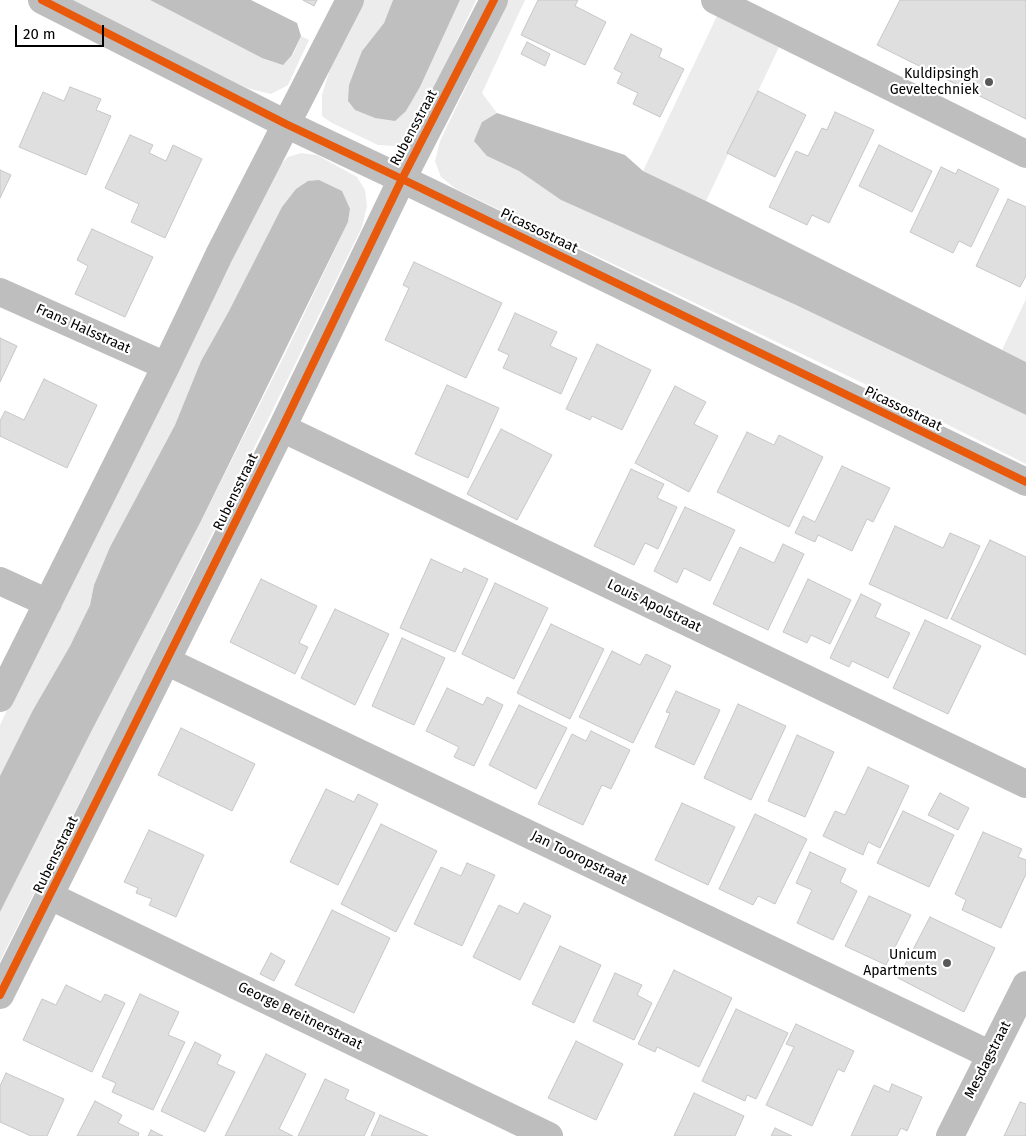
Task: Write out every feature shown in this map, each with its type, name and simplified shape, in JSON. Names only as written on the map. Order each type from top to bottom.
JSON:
[{"type":"street","name":"Picassostraat","points":[[42,0],[286,124],[1026,482]]},
{"type":"street","points":[[0,698],[166,366],[219,255],[350,0]]},
{"type":"street","name":"Rubensstraat","points":[[0,995],[282,428],[402,179],[494,0]]},
{"type":"street","points":[[715,0],[1026,154]]},
{"type":"street","name":"Frans Halsstraat","points":[[0,292],[166,366]]},
{"type":"street","name":"Louis Apolstraat","points":[[282,428],[1026,784]]},
{"type":"street","points":[[0,581],[48,603]]},
{"type":"street","name":"Jan Tooropstraat","points":[[166,661],[991,1055]]},
{"type":"street","name":"George Breitnerstraat","points":[[50,896],[549,1136]]},
{"type":"street","name":"Mesdagstraat","points":[[950,1136],[1026,985]]},
{"type":"shaded area","points":[[67,0],[150,0],[262,58],[293,55],[301,36],[309,40],[288,85],[271,94],[247,88]]},
{"type":"shaded area","points":[[150,0],[251,0],[297,23],[301,36],[292,55],[283,65],[262,58]]},
{"type":"shaded area","points":[[363,0],[393,0],[384,23],[362,51],[348,101],[355,110],[375,118],[406,111],[420,87],[460,0],[476,0],[413,133],[396,146],[378,145],[332,123],[322,116],[322,95],[333,59]]},
{"type":"shaded area","points":[[393,0],[460,0],[420,87],[406,111],[395,121],[375,118],[355,110],[348,101],[349,85],[362,51],[384,23]]},
{"type":"shaded area","points":[[508,0],[525,0],[482,93],[497,113],[482,122],[487,156],[519,171],[561,200],[796,305],[1026,415],[1026,464],[894,398],[456,189],[441,177],[435,161],[440,141]]},
{"type":"shaded area","points":[[717,16],[780,45],[706,201],[643,171]]},
{"type":"shaded area","points":[[497,113],[625,155],[643,171],[1026,362],[1026,415],[796,305],[561,200],[519,171],[487,156],[474,141],[482,122]]},
{"type":"shaded area","points":[[301,153],[317,155],[357,177],[365,190],[367,206],[362,227],[129,704],[0,961],[0,912],[286,352],[348,222],[350,209],[229,311],[201,361],[175,425],[110,547],[94,585],[90,605],[70,646],[33,710],[0,776],[0,725],[107,501],[280,165],[288,157]]},
{"type":"shaded area","points":[[319,180],[342,191],[350,209],[348,222],[201,521],[0,912],[0,776],[33,710],[70,646],[90,605],[94,585],[110,547],[175,425],[201,361],[229,311],[282,207],[296,189],[308,181]]},
{"type":"shaded area","points":[[1026,299],[1026,362],[1002,350]]},
{"type":"building","points":[[303,0],[317,0],[314,6]]},
{"type":"building","points":[[538,0],[578,0],[575,6],[606,22],[585,65],[521,35]]},
{"type":"building","name":"Kuldipsingh Geveltechniek","points":[[900,0],[1026,0],[1026,119],[877,45]]},
{"type":"building","points":[[631,34],[662,49],[659,57],[684,69],[660,117],[633,104],[638,93],[617,83],[622,73],[614,69]]},
{"type":"building","points":[[527,42],[550,54],[545,66],[521,54]]},
{"type":"building","points":[[70,87],[101,99],[96,110],[111,116],[86,175],[19,147],[43,92],[64,101]]},
{"type":"building","points":[[758,91],[806,115],[775,177],[727,153]]},
{"type":"building","points":[[835,112],[874,130],[829,223],[812,215],[807,225],[769,207],[796,151],[808,156],[822,128],[827,130]]},
{"type":"building","points":[[130,135],[153,145],[149,153],[166,161],[173,145],[202,159],[165,238],[131,222],[139,204],[105,188]]},
{"type":"building","points":[[879,145],[932,171],[912,212],[859,186]]},
{"type":"building","points":[[941,167],[956,174],[958,169],[999,189],[971,247],[959,241],[953,253],[910,232]]},
{"type":"building","points":[[0,170],[11,175],[0,198]]},
{"type":"building","points":[[1008,199],[1026,207],[1026,276],[1020,287],[976,266]]},
{"type":"building","points":[[92,229],[153,257],[125,317],[75,294],[88,266],[77,260]]},
{"type":"building","points":[[414,262],[502,303],[466,378],[385,340],[409,288],[403,285]]},
{"type":"building","points":[[515,313],[557,332],[550,346],[577,358],[561,394],[503,368],[509,355],[498,350]]},
{"type":"building","points":[[0,338],[17,346],[0,382]]},
{"type":"building","points":[[597,344],[651,370],[622,430],[592,416],[590,420],[566,409]]},
{"type":"building","points":[[44,379],[97,405],[67,468],[0,436],[0,421],[5,411],[24,420]]},
{"type":"building","points":[[447,385],[499,408],[468,478],[415,454]]},
{"type":"building","points":[[675,386],[706,402],[694,424],[718,436],[689,492],[635,463]]},
{"type":"building","points":[[501,429],[552,455],[517,520],[467,494]]},
{"type":"building","points":[[747,432],[774,445],[779,435],[823,457],[789,527],[717,492]]},
{"type":"building","points":[[842,466],[890,488],[873,522],[867,519],[852,551],[818,535],[815,542],[795,533],[803,516],[815,522]]},
{"type":"building","points":[[631,469],[664,484],[657,498],[677,507],[658,549],[645,543],[634,565],[594,546]]},
{"type":"building","points":[[685,507],[735,530],[710,581],[684,568],[677,583],[654,571]]},
{"type":"building","points":[[895,526],[943,548],[950,533],[980,546],[947,619],[869,584]]},
{"type":"building","points":[[990,540],[1026,557],[1026,655],[951,619]]},
{"type":"building","points":[[783,544],[804,554],[768,630],[713,604],[740,547],[774,563]]},
{"type":"building","points":[[431,559],[462,573],[464,568],[488,579],[455,652],[400,628]]},
{"type":"building","points":[[261,579],[317,606],[299,643],[308,647],[295,674],[230,642]]},
{"type":"building","points":[[808,579],[851,600],[830,644],[811,635],[807,643],[783,632]]},
{"type":"building","points":[[495,583],[548,608],[514,679],[462,654]]},
{"type":"building","points":[[861,594],[881,604],[875,617],[910,633],[888,678],[852,661],[849,667],[830,658]]},
{"type":"building","points":[[335,609],[389,634],[355,705],[301,678]]},
{"type":"building","points":[[925,620],[981,646],[948,714],[893,688]]},
{"type":"building","points":[[551,624],[604,649],[570,719],[517,693]]},
{"type":"building","points":[[402,638],[445,658],[414,725],[372,706]]},
{"type":"building","points":[[612,651],[640,665],[646,654],[671,666],[633,743],[579,717]]},
{"type":"building","points":[[447,688],[483,705],[487,697],[503,705],[474,766],[454,757],[459,747],[426,731]]},
{"type":"building","points":[[676,691],[720,710],[694,765],[655,747],[670,713],[666,712]]},
{"type":"building","points":[[738,704],[786,726],[751,800],[704,778]]},
{"type":"building","points":[[519,705],[567,728],[536,789],[489,765]]},
{"type":"building","points":[[181,728],[255,764],[232,811],[158,775]]},
{"type":"building","points":[[591,731],[630,750],[611,789],[602,785],[583,825],[538,804],[572,734],[586,741]]},
{"type":"building","points":[[797,735],[834,752],[805,817],[768,801]]},
{"type":"building","points":[[868,767],[909,786],[880,848],[868,842],[863,855],[823,836],[835,811],[845,815]]},
{"type":"building","points":[[326,789],[354,802],[358,794],[378,804],[338,885],[290,862]]},
{"type":"building","points":[[940,793],[969,808],[958,830],[928,815]]},
{"type":"building","points":[[682,803],[735,827],[708,885],[655,860]]},
{"type":"building","points":[[903,811],[954,835],[929,887],[877,863]]},
{"type":"building","points":[[755,814],[807,839],[775,904],[758,896],[753,905],[719,889]]},
{"type":"building","points":[[381,824],[437,851],[396,932],[341,904]]},
{"type":"building","points":[[149,830],[204,855],[176,917],[149,905],[152,899],[136,893],[138,888],[124,882]]},
{"type":"building","points":[[983,832],[1022,849],[1018,857],[1026,860],[1026,874],[1001,928],[962,910],[966,900],[955,894]]},
{"type":"building","points":[[810,852],[846,869],[840,882],[857,891],[833,940],[797,923],[812,890],[796,883]]},
{"type":"building","points":[[467,863],[495,875],[462,946],[414,924],[441,867],[461,876]]},
{"type":"building","points":[[869,896],[911,915],[886,965],[845,946]]},
{"type":"building","points":[[524,903],[551,916],[520,980],[473,957],[499,905],[518,914]]},
{"type":"building","points":[[332,910],[390,938],[354,1013],[295,985]]},
{"type":"building","name":"Unicum Apartments","points":[[930,917],[995,948],[964,1012],[898,978]]},
{"type":"building","points":[[560,946],[601,965],[574,1023],[532,1004]]},
{"type":"building","points":[[271,953],[285,961],[274,981],[260,974]]},
{"type":"building","points":[[674,970],[732,998],[699,1067],[657,1047],[655,1052],[638,1044]]},
{"type":"building","points":[[615,973],[642,985],[637,995],[652,1003],[634,1040],[593,1021]]},
{"type":"building","points":[[66,985],[101,1002],[105,994],[125,1003],[92,1072],[23,1040],[42,999],[56,1005]]},
{"type":"building","points":[[140,994],[179,1012],[168,1035],[185,1042],[153,1110],[112,1092],[116,1083],[102,1077]]},
{"type":"building","points":[[736,1009],[788,1033],[756,1099],[747,1095],[745,1101],[702,1081]]},
{"type":"building","points":[[796,1024],[854,1051],[844,1072],[838,1069],[812,1126],[766,1105],[794,1047],[786,1044]]},
{"type":"building","points":[[576,1041],[623,1064],[596,1120],[548,1098]]},
{"type":"building","points":[[195,1042],[221,1055],[217,1064],[235,1072],[205,1132],[161,1111]]},
{"type":"building","points":[[266,1054],[306,1074],[279,1129],[293,1136],[225,1136]]},
{"type":"building","points":[[6,1073],[64,1099],[47,1136],[31,1136],[0,1122],[0,1086]]},
{"type":"building","points":[[325,1079],[349,1090],[345,1099],[375,1113],[364,1136],[298,1136]]},
{"type":"building","points":[[892,1084],[922,1097],[907,1131],[901,1128],[897,1136],[851,1136],[874,1085],[889,1092]]},
{"type":"building","points":[[694,1093],[744,1116],[735,1136],[674,1136]]},
{"type":"building","points":[[95,1101],[122,1115],[118,1123],[139,1133],[138,1136],[77,1136]]},
{"type":"building","points":[[1020,1102],[1026,1104],[1026,1136],[1004,1136]]},
{"type":"building","points":[[380,1115],[428,1136],[371,1136]]},
{"type":"building","points":[[775,1128],[792,1136],[771,1136]]},
{"type":"building","points":[[151,1130],[163,1136],[148,1136]]},
{"type":"cycle path","points":[[42,0],[286,124],[1026,482]]},
{"type":"cycle path","points":[[0,995],[282,428],[402,179],[494,0]]},
{"type":"place","name":"Kuldipsingh Geveltechniek","points":[[989,82]]},
{"type":"place","name":"Unicum Apartments","points":[[947,963]]}]
